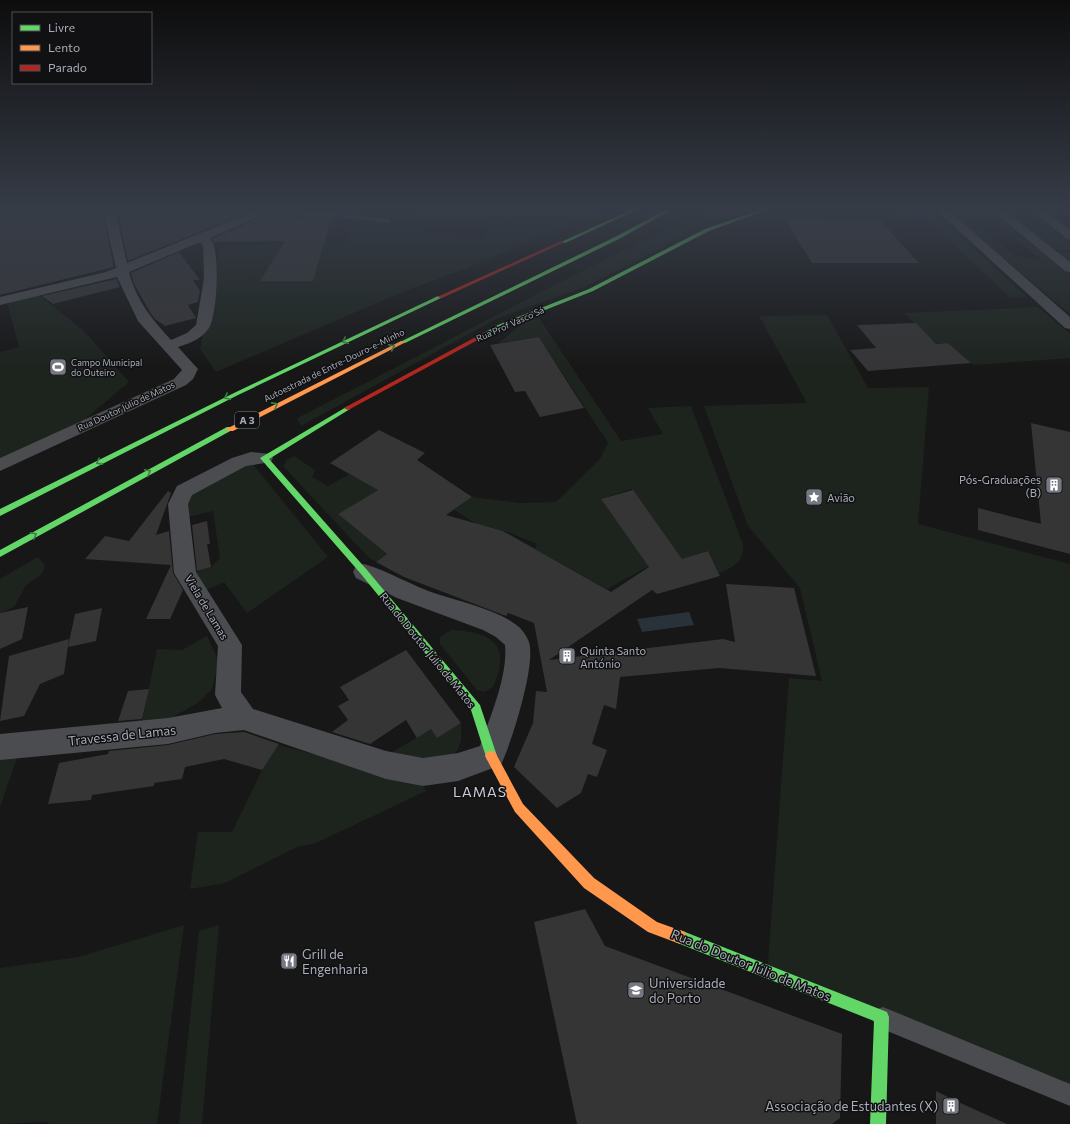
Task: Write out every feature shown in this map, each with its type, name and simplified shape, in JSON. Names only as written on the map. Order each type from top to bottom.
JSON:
[{"type":"main road","name":"Autoestrada de Entre-Douro-e-Minho","points":[[0,513],[215,403],[342,343],[519,262]]},
{"type":"main road","name":"Autoestrada de Entre-Douro-e-Minho","points":[[0,554],[169,460],[282,401],[567,262]]},
{"type":"main road","name":"Rua Prof Vasco Sá","points":[[264,458],[359,402],[500,326],[591,290],[644,262]]},
{"type":"main road","name":"Rua do Doutor Júlio de Matos","points":[[264,458],[364,572],[476,708],[491,756],[519,808],[589,883],[654,927],[882,1017]]},
{"type":"main road","points":[[878,1124],[882,1017]]},
{"type":"street","name":"Rua Doutor Júlio de Matos","points":[[0,465],[180,382],[188,376],[190,369],[143,318],[125,281],[121,262]]},
{"type":"street","points":[[0,301],[110,275],[142,262]]},
{"type":"street","points":[[169,345],[191,338],[199,332],[203,326],[211,278],[210,262]]},
{"type":"street","points":[[1001,262],[1070,325]]},
{"type":"street","name":"Viela de Lamas","points":[[244,718],[228,695],[230,645],[185,573],[178,504],[184,491],[239,462],[251,458],[264,458]]},
{"type":"street","name":"Rua do Doutor Júlio de Matos","points":[[364,572],[410,594],[503,628],[513,636],[518,646],[517,657],[511,686],[491,756]]},
{"type":"street","points":[[244,718],[386,765],[423,772],[458,767],[491,756]]},
{"type":"street","name":"Travessa de Lamas","points":[[0,747],[168,731],[215,721],[244,718]]},
{"type":"lane","name":"Rua do Doutor Júlio de Matos","points":[[882,1017],[1070,1096]]},
{"type":"shaded area","points":[[217,262],[480,262],[398,294],[216,372],[200,349]]},
{"type":"shaded area","points":[[600,262],[633,262],[584,287],[498,318],[301,426],[297,418]]},
{"type":"shaded area","points":[[973,262],[989,262],[1027,297],[1010,298]]},
{"type":"shaded area","points":[[1009,262],[1070,262],[1070,314]]},
{"type":"shaded area","name":"Campo Municipal do Outeiro","points":[[39,295],[84,331],[129,382],[84,420],[0,458],[0,352],[19,347],[7,302]]},
{"type":"shaded area","points":[[1038,307],[1070,334],[1070,358],[973,365],[948,343],[936,344],[904,313]]},
{"type":"shaded area","points":[[827,315],[868,388],[929,387],[918,524],[1070,564],[1070,1092],[767,976],[789,678],[822,681],[800,588],[748,526],[704,406],[807,403],[759,316]]},
{"type":"shaded area","points":[[539,318],[621,441],[663,434],[648,408],[691,406],[743,544],[742,555],[737,563],[719,573],[708,551],[682,559],[631,489],[601,499],[649,566],[607,589],[537,550],[535,548],[537,544],[508,532],[477,524],[454,510],[472,497],[520,503],[556,502],[600,459],[608,443],[539,337],[498,343],[525,322]]},
{"type":"shaded area","points":[[294,456],[315,470],[312,477],[328,486],[350,474],[356,478],[387,456],[404,474],[338,514],[387,554],[376,562],[369,558],[283,466],[287,460]]},
{"type":"shaded area","points":[[252,463],[328,557],[247,613],[224,582],[204,591],[193,573],[211,567],[220,558],[213,511],[184,518],[184,499],[192,491]]},
{"type":"shaded area","points":[[38,557],[45,565],[42,574],[26,585],[14,607],[0,613],[0,579]]},
{"type":"shaded area","points":[[689,612],[694,625],[642,632],[637,619]]},
{"type":"shaded area","points":[[451,630],[478,634],[494,643],[499,651],[500,660],[493,687],[484,692],[477,690],[440,644],[440,637]]},
{"type":"shaded area","points":[[207,636],[219,662],[212,689],[198,703],[169,719],[142,721],[157,649],[182,650]]},
{"type":"shaded area","points":[[461,723],[459,747],[452,755],[440,764],[391,753],[431,729],[437,738]]},
{"type":"shaded area","points":[[278,745],[421,782],[426,791],[316,843],[297,847],[225,883],[190,889],[198,832],[232,832],[262,770]]},
{"type":"shaded area","points":[[0,755],[18,755],[0,807]]},
{"type":"shaded area","points":[[184,925],[157,1124],[50,1124],[46,1122],[0,1124],[0,968],[79,957]]},
{"type":"shaded area","points":[[219,925],[202,1124],[179,1124],[199,931]]},
{"type":"building","points":[[0,262],[113,262],[114,267],[0,295]]},
{"type":"building","points":[[155,262],[187,262],[200,280],[193,280],[200,291],[198,302],[188,305],[196,318],[165,326],[151,314],[134,284],[131,273]]},
{"type":"building","points":[[272,262],[318,262],[313,281],[260,281]]},
{"type":"building","points":[[812,262],[919,263],[812,263]]},
{"type":"building","points":[[116,279],[120,287],[53,304],[42,296]]},
{"type":"building","points":[[916,323],[936,344],[948,343],[971,363],[868,371],[850,350],[876,348],[857,325]]},
{"type":"building","points":[[539,337],[584,408],[540,417],[525,391],[515,392],[490,345]]},
{"type":"building","name":"Pós-Graduações (B)","points":[[1031,423],[1070,432],[1070,554],[978,530],[978,508],[1041,524]]},
{"type":"building","points":[[379,430],[425,453],[417,460],[472,497],[446,515],[503,531],[611,592],[649,567],[601,499],[633,490],[682,559],[708,551],[720,576],[657,594],[652,590],[549,660],[723,639],[735,642],[726,584],[794,588],[816,676],[719,668],[620,677],[616,709],[604,705],[592,744],[607,750],[597,777],[588,774],[581,793],[557,808],[514,767],[533,723],[536,691],[547,692],[534,623],[508,613],[506,616],[404,577],[376,562],[387,554],[338,514],[378,490],[330,463]]},
{"type":"building","points":[[168,491],[171,493],[156,535],[169,531],[173,573],[183,590],[170,619],[146,619],[171,565],[85,559],[105,536],[129,541]]},
{"type":"building","points":[[207,521],[210,544],[207,544],[211,567],[197,571],[192,525]]},
{"type":"building","points":[[28,607],[22,639],[0,649],[0,613]]},
{"type":"building","points":[[102,608],[96,641],[68,647],[75,614]]},
{"type":"building","points":[[69,639],[64,674],[40,684],[24,716],[0,721],[9,656]]},
{"type":"building","points":[[406,650],[461,723],[437,738],[431,729],[417,738],[406,720],[370,744],[332,732],[348,720],[338,706],[349,700],[340,687]]},
{"type":"building","points":[[149,689],[142,719],[118,721],[128,691]]},
{"type":"building","points":[[244,732],[279,744],[262,770],[224,759],[185,767],[182,779],[154,783],[154,786],[92,795],[91,800],[48,804],[59,763],[108,754],[109,751],[168,745],[215,734]]},
{"type":"building","name":"Universidade do Porto","points":[[585,909],[605,946],[842,1034],[840,1118],[832,1124],[577,1124],[534,922]]},
{"type":"building","name":"Associação de Estudantes (X)","points":[[936,1091],[956,1101],[1007,1124],[936,1124]]},
{"type":"traffic: fast","points":[[403,342],[567,262]]},
{"type":"traffic: fast","points":[[485,334],[500,326],[591,290],[644,262]]},
{"type":"traffic: fast","points":[[0,513],[236,394],[440,297]]},
{"type":"traffic: fast","points":[[348,408],[264,458],[364,572],[476,708],[491,756]]},
{"type":"traffic: fast","points":[[0,554],[230,429]]},
{"type":"traffic: fast","points":[[680,937],[882,1017],[878,1124]]},
{"type":"traffic: slow","points":[[230,429],[403,342]]},
{"type":"traffic: slow","points":[[491,756],[519,808],[589,883],[653,927],[680,937]]},
{"type":"traffic: jam","points":[[440,297],[517,262]]},
{"type":"traffic: jam","points":[[348,408],[485,334]]},
{"type":"place","name":"Campo Municipal do Outeiro","points":[[58,367]]},
{"type":"place","name":"Pós-Graduações (B)","points":[[1054,485]]},
{"type":"place","name":"Avião","points":[[814,497]]},
{"type":"place","name":"Quinta Santo António","points":[[567,656]]},
{"type":"place","name":"Grill de Engenharia","points":[[289,961]]},
{"type":"place","name":"Universidade do Porto","points":[[636,990]]},
{"type":"place","name":"Associação de Estudantes (X)","points":[[951,1106]]},
{"type":"district","name":"LAMAS","points":[[480,791]]}]
